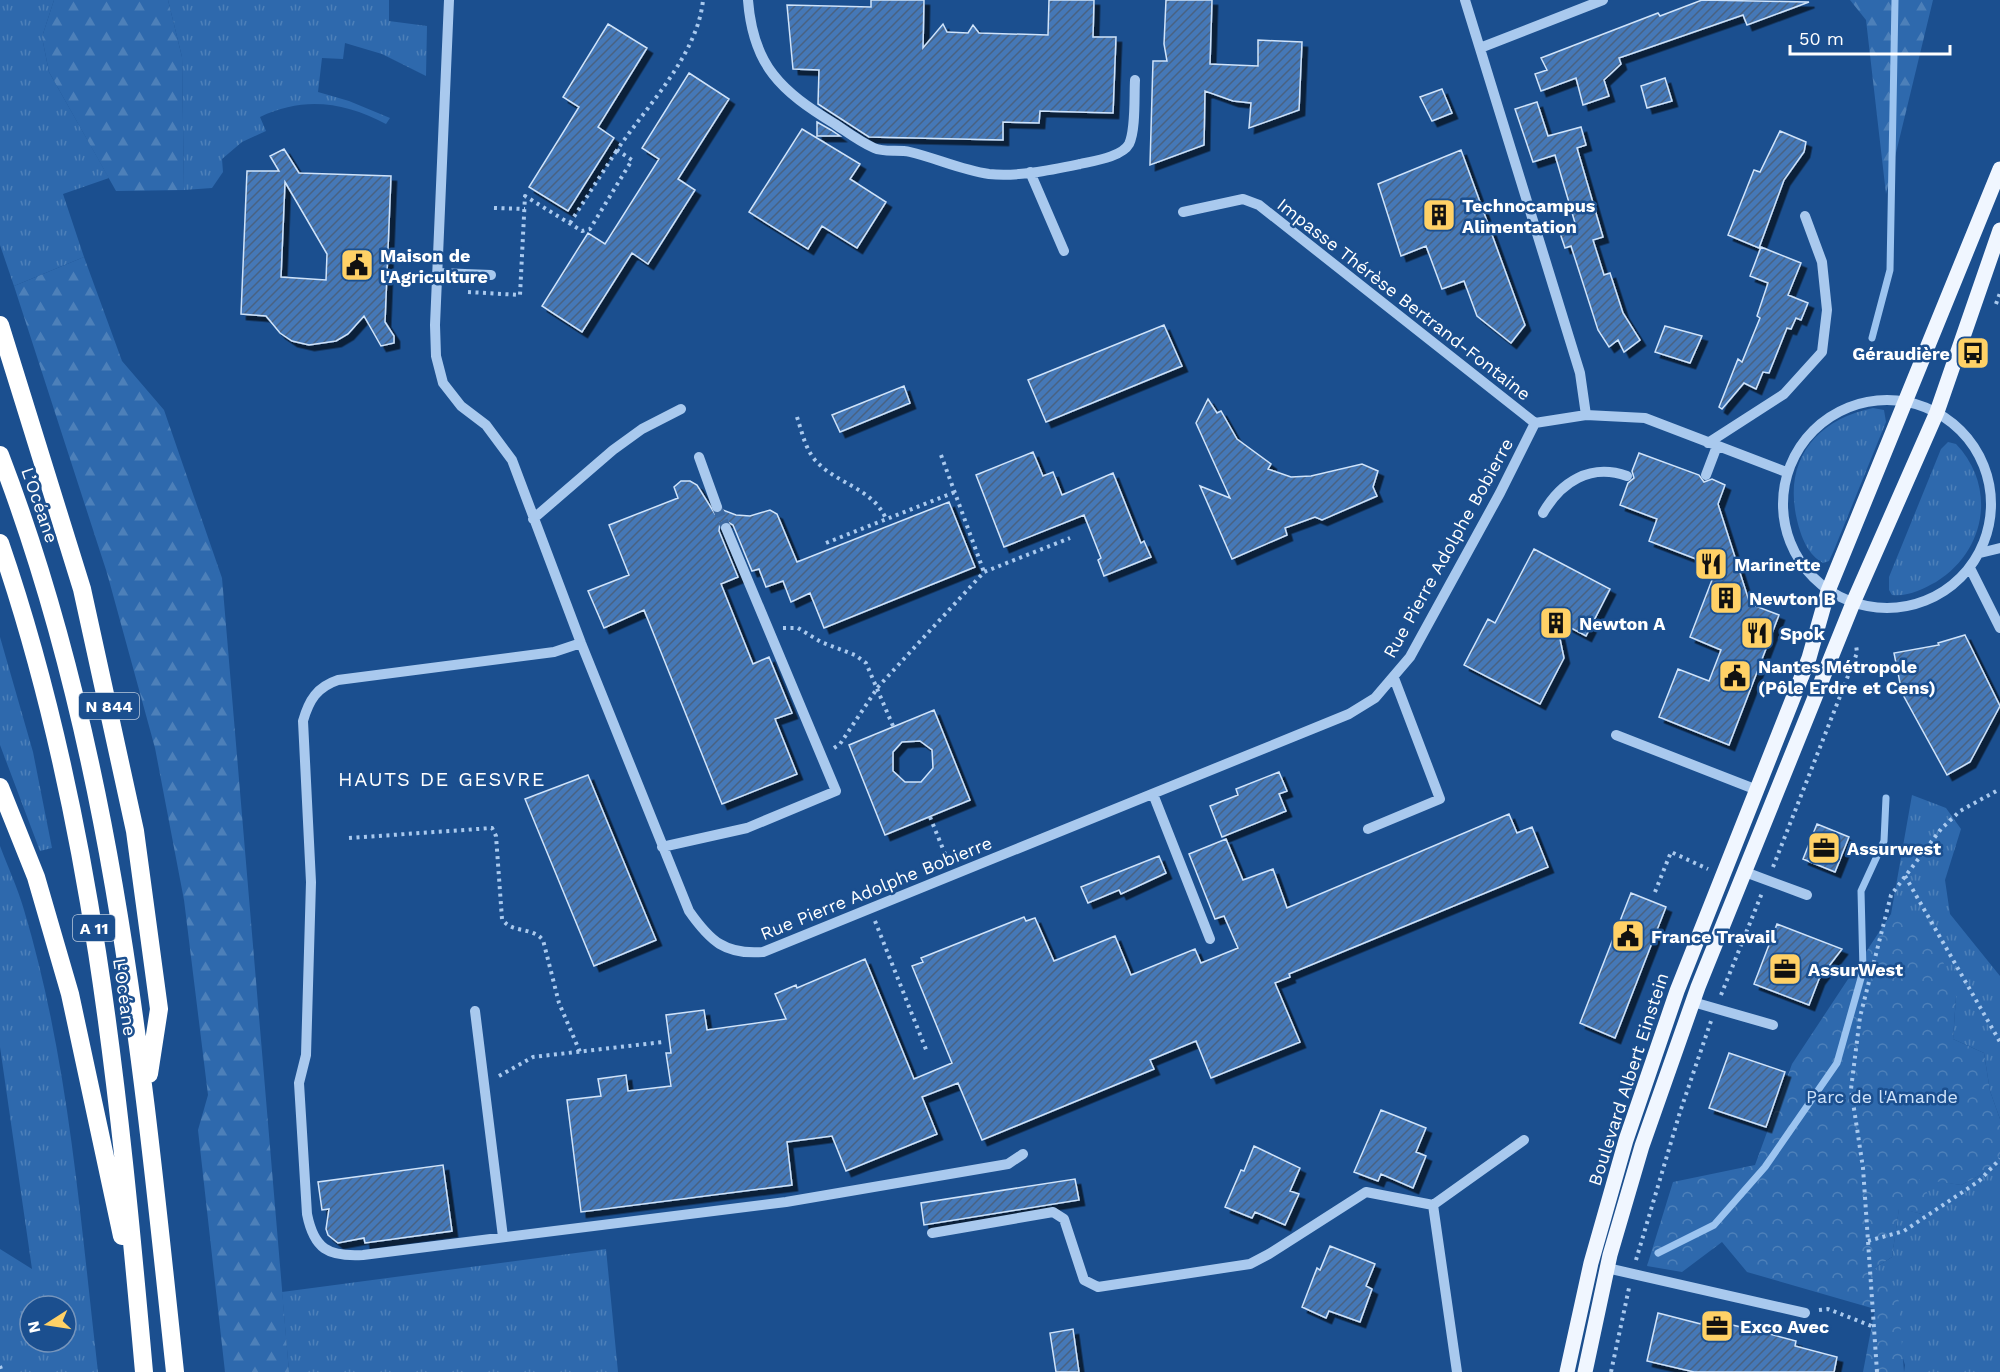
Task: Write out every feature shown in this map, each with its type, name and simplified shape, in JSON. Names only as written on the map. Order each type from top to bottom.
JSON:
[{"type":"highway","name":"N 844","points":[[0,325],[31,418],[82,589],[135,831],[159,1009],[146,1097]]},
{"type":"highway","name":"L’Océane","points":[[0,456],[47,592],[90,758],[114,877],[146,1097]]},
{"type":"highway","name":"L’Océane","points":[[0,543],[25,620],[55,730],[90,904],[112,1054],[140,1323]]},
{"type":"highway","points":[[0,787],[36,877],[70,994],[140,1323]]},
{"type":"highway","name":"A 11","points":[[146,1097],[175,1372]]},
{"type":"highway","name":"A 11","points":[[140,1323],[144,1372]]},
{"type":"main road","name":"Boulevard Albert Einstein","points":[[1567,1372],[1591,1263],[1626,1140],[1677,991],[1809,658],[1828,591],[2000,169]]},
{"type":"main road","name":"Boulevard Albert Einstein","points":[[1585,1372],[1607,1268],[1642,1146],[1694,1002],[1853,603],[1937,412],[2000,230]]},
{"type":"street","name":"Rue Pierre Adolphe Bobierre","points":[[449,0],[437,290],[436,356],[443,383],[461,406],[486,425],[513,460],[533,519],[581,643],[689,911],[704,932],[722,947],[743,954],[764,952],[1349,714],[1375,698],[1410,657],[1495,503],[1535,423]]},
{"type":"street","points":[[748,0],[749,18],[761,56],[777,81],[798,102],[875,149],[908,151],[991,174],[1030,172],[1090,162],[1120,153],[1129,145],[1135,80]]},
{"type":"street","points":[[1465,0],[1580,373],[1586,415]]},
{"type":"street","points":[[1480,48],[1603,0]]},
{"type":"street","points":[[1030,172],[1064,252]]},
{"type":"street","name":"Impasse Thérèse Bertrand-Fontaine","points":[[1183,212],[1243,199],[1259,205],[1535,423]]},
{"type":"street","points":[[1706,475],[1712,445],[1784,394],[1822,352],[1827,310],[1822,262],[1805,216]]},
{"type":"street","points":[[438,273],[491,275]]},
{"type":"street","points":[[1877,399],[1906,401],[1937,412],[1957,426],[1977,450],[1995,485],[1990,525],[1971,570],[1951,588],[1925,602],[1896,609],[1879,609],[1853,603],[1828,591],[1808,573],[1793,550],[1785,521],[1786,472],[1811,432],[1837,412],[1877,399]]},
{"type":"street","points":[[533,519],[612,450],[642,429],[681,409]]},
{"type":"street","points":[[1535,423],[1586,415],[1645,418],[1786,472]]},
{"type":"street","points":[[699,457],[717,507]]},
{"type":"street","points":[[1543,513],[1552,497],[1570,480],[1604,472],[1627,476]]},
{"type":"street","points":[[662,847],[747,828],[836,791],[726,528]]},
{"type":"street","points":[[1980,553],[2000,548]]},
{"type":"street","points":[[1971,570],[2000,628]]},
{"type":"street","points":[[581,643],[554,652],[338,680],[316,692],[303,721],[311,882],[306,1055],[299,1083],[307,1214],[311,1233],[327,1251],[349,1256],[786,1202],[1008,1164],[1023,1154]]},
{"type":"street","points":[[1368,829],[1440,799],[1394,678]]},
{"type":"street","points":[[1616,735],[1757,790]]},
{"type":"street","points":[[1153,794],[1210,939]]},
{"type":"street","points":[[1745,872],[1807,895]]},
{"type":"street","points":[[1694,1002],[1773,1025]]},
{"type":"street","points":[[475,1011],[503,1237]]},
{"type":"street","points":[[932,1233],[1053,1212],[1060,1214],[1064,1219],[1084,1280],[1098,1287],[1250,1264],[1366,1192],[1433,1205],[1524,1140]]},
{"type":"street","points":[[1433,1205],[1457,1372]]},
{"type":"street","points":[[1607,1268],[1805,1313]]},
{"type":"path","points":[[570,223],[617,150],[689,47],[701,22],[703,0]]},
{"type":"path","points":[[437,290],[520,295],[525,196],[582,231],[590,229],[632,159],[617,150]]},
{"type":"path","points":[[494,208],[525,209]]},
{"type":"path","points":[[797,417],[808,450],[816,460],[874,501],[886,519]]},
{"type":"path","points":[[941,455],[984,572]]},
{"type":"path","points":[[826,543],[955,492]]},
{"type":"path","points":[[822,757],[840,744],[878,687],[984,572],[1070,538]]},
{"type":"path","points":[[1611,1372],[1632,1274],[1680,1112],[1716,1008],[1857,653],[1853,603]]},
{"type":"path","points":[[767,628],[798,628],[821,642],[855,655],[866,663],[893,726]]},
{"type":"path","points":[[1877,1372],[1875,1327],[1869,1286],[1863,1168],[1851,1089],[1860,1017],[1891,895],[1941,829],[1954,817],[2000,789]]},
{"type":"path","points":[[930,817],[945,854]]},
{"type":"path","points":[[349,838],[492,828],[495,836],[502,919],[509,927],[535,932],[543,940],[559,1003],[580,1052]]},
{"type":"path","points":[[1655,892],[1671,852],[1723,875]]},
{"type":"path","points":[[1905,876],[2000,1042]]},
{"type":"path","points":[[870,909],[927,1052]]},
{"type":"path","points":[[483,1078],[504,1075],[533,1057],[663,1042]]},
{"type":"path","points":[[1868,1241],[1904,1231],[1979,1181],[2000,1159]]},
{"type":"path","points":[[1805,1313],[1828,1309],[1875,1327]]},
{"type":"path","points":[[0,1366],[2,1372]]},
{"type":"green space","points":[[0,0],[54,0],[42,37],[49,72],[109,178],[63,194],[84,257],[14,286],[0,245]]},
{"type":"green space","points":[[54,0],[168,0],[182,57],[184,190],[116,191],[49,72],[42,37]]},
{"type":"green space","points":[[168,0],[389,0],[389,21],[427,26],[426,76],[382,54],[345,43],[343,59],[322,58],[318,92],[349,101],[390,118],[386,124],[355,111],[324,104],[292,106],[276,110],[260,117],[266,131],[242,142],[222,159],[223,172],[212,188],[184,190],[182,57]]},
{"type":"green space","points":[[1850,0],[1933,0],[1886,194],[1866,20]]},
{"type":"green space","points":[[84,257],[122,361],[164,410],[222,578],[289,1372],[225,1372],[198,1130],[208,1095],[184,900],[155,748],[107,573],[14,286]]},
{"type":"green space","points":[[1873,408],[1884,410],[1886,422],[1834,550],[1829,561],[1823,563],[1806,545],[1797,520],[1794,499],[1795,479],[1800,462],[1808,446],[1820,433],[1835,422]]},
{"type":"green space","points":[[1948,442],[1956,444],[1969,461],[1977,479],[1981,498],[1980,518],[1975,536],[1966,553],[1953,569],[1936,582],[1910,594],[1892,595],[1889,590],[1889,577],[1941,449]]},
{"type":"green space","points":[[0,637],[33,752],[52,848],[40,851],[0,745]]},
{"type":"green space","points":[[1912,795],[1946,808],[1961,829],[1945,880],[1950,914],[2000,976],[2000,1119],[1990,1091],[1984,1053],[1953,1039],[1956,997],[1891,914]]},
{"type":"green space","points":[[0,846],[24,910],[52,1024],[79,1198],[98,1372],[0,1372],[0,1249],[32,1269],[0,1047]]},
{"type":"green space","name":"Parc de l'Amande","points":[[1891,914],[1933,934],[1956,997],[1953,1039],[1984,1053],[1990,1091],[2000,1119],[2000,1165],[1961,1185],[1919,1179],[1930,1198],[1923,1214],[1899,1209],[1892,1257],[1875,1268],[1898,1293],[1904,1372],[1863,1372],[1875,1309],[1747,1272],[1722,1242],[1682,1272],[1647,1266],[1673,1182],[1755,1165],[1792,1064]]},
{"type":"green space","points":[[2000,1165],[2000,1372],[1904,1372],[1905,1365],[1875,1268],[1892,1257],[1899,1208],[1922,1214],[1919,1178],[1961,1185]]},
{"type":"green space","points":[[606,1249],[618,1372],[289,1372],[282,1292]]},
{"type":"building","points":[[871,0],[924,0],[923,48],[943,24],[947,32],[968,33],[973,25],[979,33],[1048,35],[1049,0],[1094,0],[1093,37],[1116,37],[1113,113],[1040,111],[1039,123],[1003,122],[1003,140],[869,137],[818,104],[819,70],[793,69],[787,5],[871,7]]},
{"type":"building","points":[[1166,0],[1212,0],[1210,64],[1258,66],[1258,40],[1302,42],[1299,110],[1249,128],[1251,103],[1233,101],[1205,91],[1204,145],[1150,165],[1153,61],[1167,61],[1164,44]]},
{"type":"building","points":[[1702,0],[1809,2],[1747,25],[1743,15],[1619,58],[1621,64],[1604,80],[1609,96],[1583,105],[1576,78],[1541,91],[1535,74],[1547,70],[1541,58],[1658,13],[1660,16]]},
{"type":"building","points":[[608,24],[647,48],[598,127],[614,138],[568,211],[529,187],[579,107],[563,97]]},
{"type":"building","points":[[689,73],[729,99],[678,179],[695,190],[648,264],[632,253],[582,332],[542,306],[588,233],[605,244],[659,159],[642,148]]},
{"type":"building","points":[[1665,78],[1672,101],[1647,108],[1641,86]]},
{"type":"building","points":[[1442,89],[1452,113],[1432,121],[1420,97]]},
{"type":"building","points":[[1537,102],[1548,136],[1581,127],[1586,145],[1577,148],[1603,237],[1593,240],[1604,275],[1610,273],[1623,313],[1640,340],[1624,352],[1618,340],[1609,347],[1598,330],[1571,246],[1565,248],[1558,227],[1575,223],[1555,155],[1533,162],[1515,109]]},
{"type":"building","points":[[817,122],[831,130],[840,136],[817,136]]},
{"type":"building","points":[[802,129],[860,164],[850,179],[886,202],[857,248],[822,226],[808,249],[749,212]]},
{"type":"building","points":[[1780,131],[1806,142],[1804,152],[1784,180],[1759,248],[1728,235],[1754,170],[1760,172]]},
{"type":"building","name":"Maison de l'Agriculture","points":[[284,149],[299,173],[391,176],[385,322],[394,336],[394,343],[381,346],[364,316],[348,334],[336,341],[309,345],[292,341],[280,333],[266,316],[241,314],[247,171],[279,171],[270,156]],"holes":[[[285,182],[327,254],[326,280],[281,277]]]},
{"type":"building","name":"Technocampus Alimentation","points":[[1461,150],[1525,325],[1511,343],[1477,316],[1464,281],[1442,289],[1426,246],[1401,256],[1378,184]]},
{"type":"building","points":[[1761,247],[1801,263],[1788,295],[1808,303],[1801,320],[1796,318],[1791,329],[1787,328],[1769,373],[1763,372],[1756,389],[1744,383],[1722,409],[1719,407],[1738,359],[1742,362],[1760,318],[1757,316],[1768,283],[1750,276]]},
{"type":"building","points":[[1164,325],[1182,366],[1046,422],[1028,380]]},
{"type":"building","points":[[1665,326],[1702,336],[1690,363],[1655,352]]},
{"type":"building","points":[[904,386],[910,403],[840,432],[832,415]]},
{"type":"building","points":[[1208,399],[1217,413],[1221,411],[1237,439],[1271,464],[1268,469],[1291,477],[1311,476],[1362,464],[1378,471],[1373,487],[1377,496],[1322,520],[1315,517],[1285,528],[1287,535],[1232,559],[1200,486],[1230,498],[1196,423]]},
{"type":"building","points":[[1033,452],[1043,476],[1053,472],[1062,495],[1113,473],[1141,543],[1144,541],[1151,557],[1104,576],[1098,560],[1101,558],[1084,515],[1004,547],[976,475]]},
{"type":"building","name":"Newton B","points":[[1639,453],[1699,475],[1704,482],[1712,479],[1725,485],[1718,504],[1750,604],[1779,615],[1729,745],[1659,717],[1678,669],[1709,681],[1721,650],[1690,637],[1717,567],[1649,541],[1657,519],[1620,505],[1628,483],[1634,478],[1632,471]]},
{"type":"building","points":[[681,481],[690,481],[697,485],[715,514],[723,510],[736,515],[750,516],[770,510],[777,514],[797,562],[949,502],[975,567],[824,628],[810,593],[791,602],[783,581],[766,587],[759,569],[752,571],[733,525],[726,521],[720,523],[719,531],[738,577],[721,584],[753,664],[769,657],[792,713],[775,719],[797,774],[722,804],[644,610],[604,628],[588,591],[629,575],[609,525],[678,498],[674,487]]},
{"type":"building","name":"Newton A","points":[[1534,549],[1610,589],[1586,636],[1556,620],[1564,658],[1540,704],[1464,665],[1488,619],[1495,623]]},
{"type":"building","points":[[1965,635],[2000,706],[1970,762],[1947,775],[1902,693],[1894,653],[1939,645],[1938,643]]},
{"type":"building","points":[[934,710],[970,800],[885,835],[849,745]],"holes":[[[920,741],[932,750],[933,768],[921,782],[905,782],[893,771],[893,752],[902,742]]]},
{"type":"building","points":[[1279,772],[1287,791],[1279,794],[1286,811],[1222,837],[1210,806],[1238,795],[1236,789]]},
{"type":"building","points":[[588,775],[656,940],[594,966],[525,799]]},
{"type":"building","points":[[1509,814],[1517,833],[1532,827],[1548,867],[1289,974],[1290,977],[1275,983],[1300,1042],[1211,1078],[1196,1041],[1150,1060],[1154,1069],[982,1140],[958,1083],[922,1097],[937,1134],[846,1171],[832,1136],[787,1142],[792,1185],[581,1212],[567,1100],[601,1096],[598,1079],[626,1075],[628,1091],[671,1086],[666,1053],[671,1053],[666,1015],[704,1010],[707,1030],[786,1019],[775,994],[796,985],[797,988],[865,959],[914,1079],[952,1063],[912,966],[923,962],[921,958],[1024,917],[1026,921],[1035,918],[1054,961],[1115,936],[1131,975],[1195,949],[1201,963],[1238,948],[1224,916],[1215,919],[1189,854],[1226,839],[1243,880],[1273,869],[1287,908]]},
{"type":"building","points":[[1817,824],[1849,837],[1835,872],[1803,859]]},
{"type":"building","points":[[1159,856],[1166,873],[1121,894],[1119,890],[1088,903],[1081,887]]},
{"type":"building","points":[[1631,893],[1666,907],[1615,1038],[1580,1023]]},
{"type":"building","points":[[1777,924],[1842,949],[1819,979],[1809,1005],[1754,984]]},
{"type":"building","points":[[1729,1053],[1785,1072],[1766,1127],[1709,1108]]},
{"type":"building","points":[[1381,1110],[1426,1128],[1416,1152],[1426,1156],[1413,1188],[1381,1174],[1378,1181],[1354,1172]]},
{"type":"building","points":[[1254,1146],[1300,1168],[1290,1191],[1299,1194],[1285,1225],[1255,1212],[1252,1218],[1225,1207]]},
{"type":"building","points":[[443,1165],[452,1231],[365,1243],[364,1238],[338,1243],[328,1235],[326,1229],[329,1209],[322,1210],[318,1182]]},
{"type":"building","points":[[1075,1179],[1079,1200],[924,1225],[921,1203]]},
{"type":"building","points":[[1330,1246],[1375,1264],[1366,1286],[1372,1289],[1360,1322],[1329,1311],[1326,1318],[1302,1307],[1317,1268],[1320,1270]]},
{"type":"building","points":[[1658,1313],[1701,1324],[1702,1318],[1741,1327],[1742,1324],[1759,1329],[1758,1331],[1796,1341],[1795,1346],[1837,1357],[1834,1372],[1694,1372],[1647,1361]]},
{"type":"building","points":[[1073,1329],[1079,1372],[1056,1372],[1050,1333]]},
{"type":"waterway","points":[[1872,338],[1890,270],[1895,0]]},
{"type":"waterway","points":[[1658,1253],[1714,1225],[1765,1167],[1837,1063],[1863,971],[1861,891],[1884,841],[1886,798]]},
{"type":"tunnel","points":[[717,507],[726,528]]},
{"type":"place","name":"Technocampus Alimentation","points":[[1439,215]]},
{"type":"place","name":"Maison de l'Agriculture","points":[[357,265]]},
{"type":"place","name":"Géraudière","points":[[1973,353]]},
{"type":"place","name":"Marinette","points":[[1711,564]]},
{"type":"place","name":"Newton B","points":[[1726,598]]},
{"type":"place","name":"Newton A","points":[[1556,623]]},
{"type":"place","name":"Spok","points":[[1757,633]]},
{"type":"place","name":"Nantes Métropole (Pôle Erdre et Cens)","points":[[1735,676]]},
{"type":"place","name":"Assurwest","points":[[1824,848]]},
{"type":"place","name":"France Travail","points":[[1628,936]]},
{"type":"place","name":"AssurWest","points":[[1785,969]]},
{"type":"place","name":"Exco Avec","points":[[1717,1326]]},
{"type":"district","name":"HAUTS DE GESVRE","points":[[442,779]]}]
